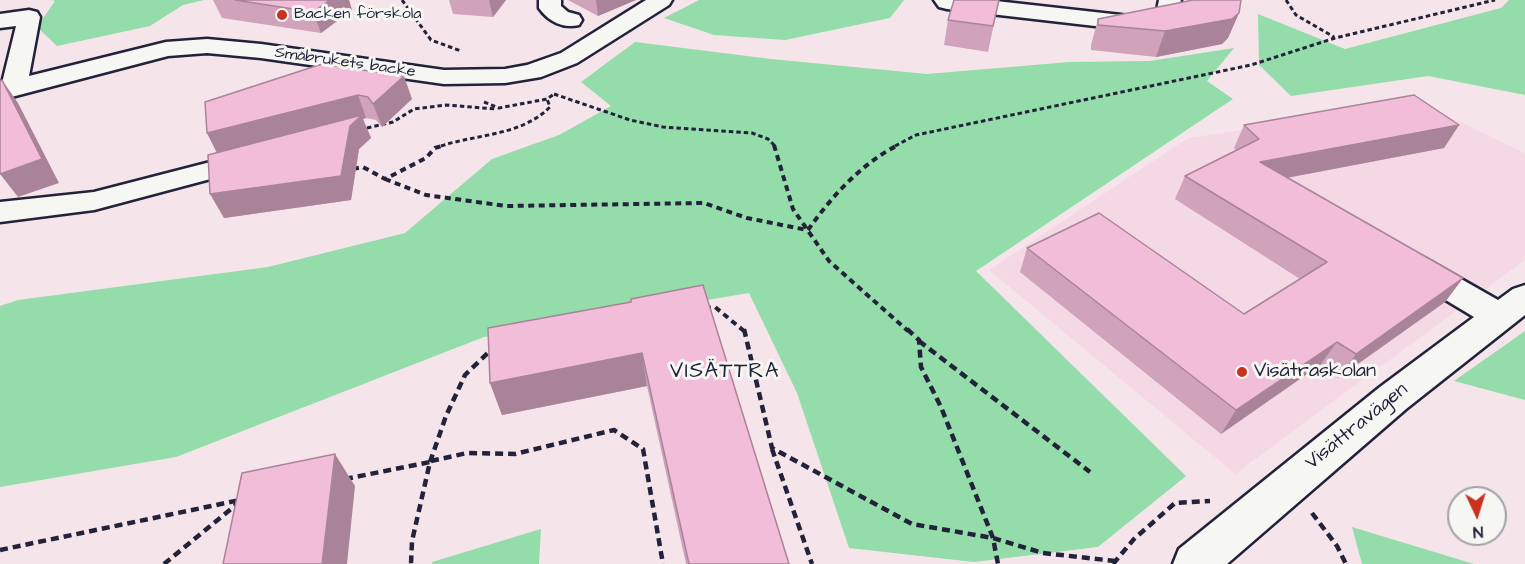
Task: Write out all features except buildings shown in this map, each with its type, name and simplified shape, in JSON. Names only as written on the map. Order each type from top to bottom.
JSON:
[{"type":"street","points":[[550,0],[550,8],[560,17],[571,20]]},
{"type":"street","name":"Småbrukets backe","points":[[7,89],[134,59],[166,49],[207,46],[261,51],[444,77],[505,76],[552,66],[569,58],[661,0]]},
{"type":"street","points":[[945,0],[1130,23],[1167,15],[1170,0]]},
{"type":"street","name":"Småbrukets backe","points":[[0,21],[29,17],[7,89]]},
{"type":"street","points":[[0,212],[94,201],[277,152]]},
{"type":"street","points":[[1388,251],[1512,307]]},
{"type":"street","name":"Visättravägen","points":[[1195,564],[1393,398],[1512,307]]},
{"type":"path","points":[[402,0],[431,40],[461,51],[473,60],[472,67],[444,77]]},
{"type":"path","points":[[1286,0],[1296,15],[1335,38]]},
{"type":"path","points":[[808,230],[824,207],[874,157],[916,135],[1251,64],[1335,38],[1495,0]]},
{"type":"path","points":[[554,94],[630,120],[663,127],[752,133],[768,139],[776,147],[777,163],[793,208],[829,261],[919,340],[1090,472]]},
{"type":"path","points":[[385,179],[426,158],[435,148],[465,138],[496,135],[541,116],[550,107],[547,99]]},
{"type":"path","points":[[367,128],[393,122],[414,109],[446,105],[478,109],[499,108]]},
{"type":"path","points":[[351,169],[363,167],[385,179],[426,195],[506,206],[704,203],[747,218],[808,230]]},
{"type":"path","points":[[697,308],[715,307],[744,329],[772,448],[812,564]]},
{"type":"path","points":[[919,340],[921,366],[941,407],[993,538],[998,564]]},
{"type":"path","points":[[411,564],[412,541],[430,462],[446,416],[465,375],[496,345]]},
{"type":"path","points":[[336,481],[466,453],[515,454],[614,429],[643,449],[663,564]]},
{"type":"path","points":[[772,448],[912,524],[993,538],[1042,553],[1114,562],[1134,539],[1175,503],[1212,501]]},
{"type":"path","points":[[240,511],[242,500]]},
{"type":"path","points":[[0,550],[242,500]]},
{"type":"path","points":[[164,564],[242,500]]},
{"type":"path","points":[[1308,508],[1337,546],[1346,564]]},
{"type":"shaded area","name":"Visätraskolan","points":[[1422,104],[1525,153],[1525,260],[1235,474],[989,270],[1188,138]]},
{"type":"green space","points":[[52,0],[204,0],[183,5],[150,26],[57,46],[37,27],[55,1]]},
{"type":"green space","points":[[699,0],[904,0],[890,18],[785,40],[714,35],[664,18]]},
{"type":"green space","points":[[1509,0],[1525,0],[1525,95],[1428,76],[1291,96],[1259,65],[1258,14],[1345,49],[1501,8]]},
{"type":"green space","points":[[635,42],[771,59],[927,74],[1069,62],[1150,61],[1234,48],[1207,81],[1233,99],[976,271],[1186,476],[1098,547],[974,562],[849,548],[797,393],[749,293],[484,337],[176,457],[0,487],[0,306],[18,300],[268,267],[405,233],[492,159],[559,135],[611,106],[581,82]]},
{"type":"green space","points":[[1525,331],[1525,400],[1454,381]]},
{"type":"green space","points":[[1352,527],[1474,564],[1362,564]]},
{"type":"green space","points":[[541,529],[539,564],[432,564],[432,562]]},
{"type":"place","name":"Backen förskola","points":[[282,15]]},
{"type":"place","name":"Visätraskolan","points":[[1242,372]]},
{"type":"district","name":"VISÄTTRA","points":[[725,373]]}]
